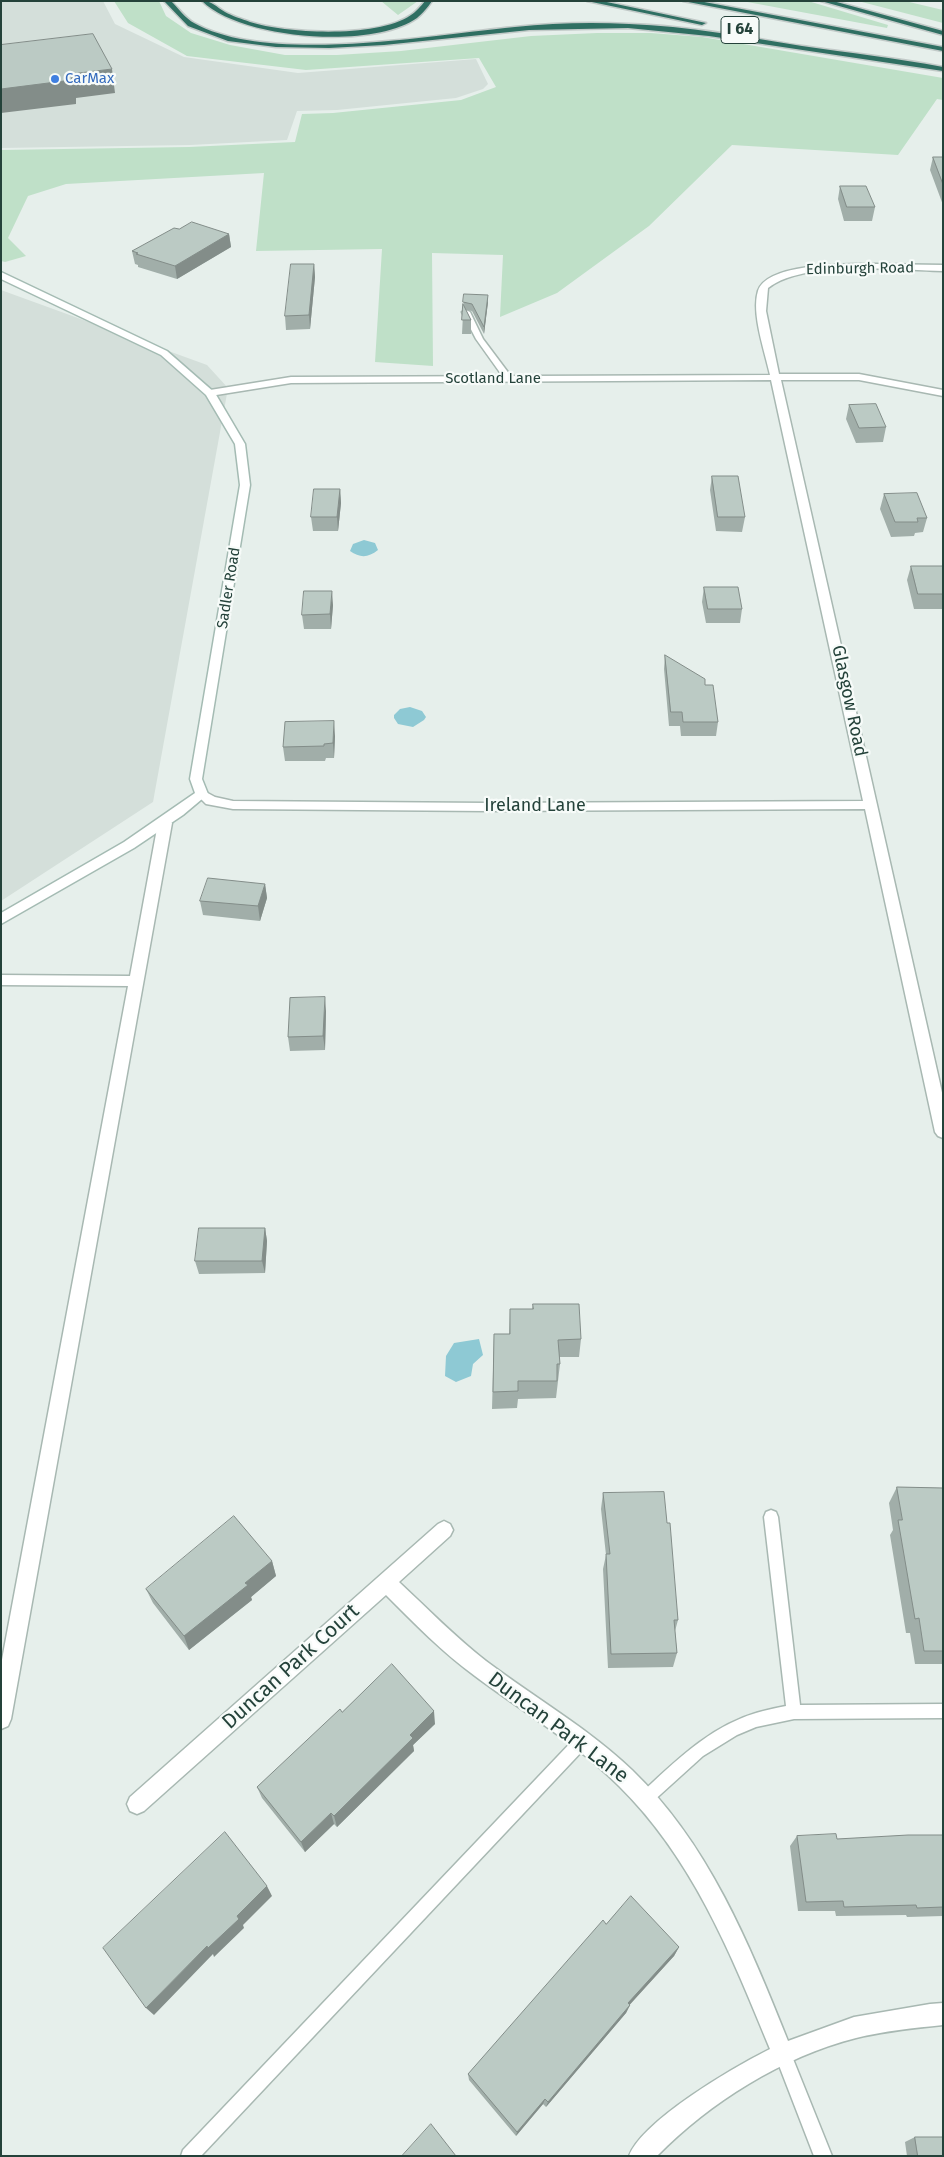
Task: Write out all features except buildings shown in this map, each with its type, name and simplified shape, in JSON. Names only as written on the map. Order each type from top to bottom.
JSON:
[{"type":"highway","points":[[167,1],[178,16],[202,29],[236,40],[288,47],[356,46],[540,27],[628,26],[717,33],[890,60]]},
{"type":"highway","points":[[205,1],[220,14],[251,26],[292,32],[329,34],[366,31],[399,23],[422,12],[429,1]]},
{"type":"highway","name":"I 64","points":[[590,1],[943,69]]},
{"type":"highway","name":"I 64","points":[[686,1],[943,49]]},
{"type":"highway","points":[[824,1],[943,33]]},
{"type":"street","name":"Edinburgh Road","points":[[777,277],[802,270],[834,268],[943,268]]},
{"type":"street","name":"Sadler Road","points":[[1,275],[164,353],[210,393],[240,444],[245,486],[211,699],[196,779],[202,794]]},
{"type":"street","name":"Glasgow Road","points":[[777,277],[763,289],[761,300],[776,379],[943,1132]]},
{"type":"street","name":"Scotland Lane","points":[[210,393],[291,380],[776,379],[859,377],[943,393]]},
{"type":"street","name":"Ireland Lane","points":[[202,794],[211,801],[234,805],[488,807],[872,805]]},
{"type":"street","points":[[1,919],[112,856],[165,823],[202,794]]},
{"type":"street","points":[[1,1719],[165,823]]},
{"type":"street","points":[[1,980],[136,981]]},
{"type":"street","name":"Duncan Park Court","points":[[137,1804],[444,1530]]},
{"type":"street","name":"Duncan Park Lane","points":[[386,1582],[480,1668],[582,1741],[626,1778],[665,1821],[705,1880],[738,1945],[783,2055]]},
{"type":"street","points":[[640,2156],[676,2122],[739,2078],[783,2055],[842,2031],[896,2019],[943,2014]]},
{"type":"lane","points":[[466,312],[480,339],[510,379]]},
{"type":"lane","points":[[771,1517],[794,1712]]},
{"type":"lane","points":[[645,1799],[698,1751],[732,1730],[756,1720],[794,1712],[943,1711]]},
{"type":"lane","points":[[189,2156],[582,1741]]},
{"type":"lane","points":[[783,2055],[823,2156]]},
{"type":"shaded area","name":"CarMax","points":[[1,1],[103,1],[115,24],[184,57],[298,73],[476,59],[488,84],[483,89],[456,98],[337,110],[297,111],[287,140],[190,145],[1,148]]},
{"type":"shaded area","points":[[1,290],[207,365],[228,388],[153,802],[1,901]]},
{"type":"green space","points":[[114,1],[159,1],[166,16],[191,33],[230,45],[285,55],[337,55],[401,51],[531,36],[597,33],[651,33],[702,37],[943,78],[943,100],[937,99],[898,155],[732,145],[649,226],[557,293],[500,317],[503,255],[432,253],[433,366],[375,362],[382,249],[256,251],[264,173],[66,184],[28,196],[8,238],[26,256],[5,262],[1,261],[1,150],[189,147],[295,142],[302,114],[333,113],[461,100],[496,87],[479,58],[306,70],[187,56],[128,23]]},
{"type":"green space","points":[[381,1],[418,1],[398,15]]},
{"type":"green space","points":[[742,1],[808,1],[888,25],[887,28]]},
{"type":"green space","points":[[858,1],[905,1],[943,10],[943,23]]},
{"type":"water","points":[[364,540],[375,543],[378,550],[371,555],[364,556],[350,551],[353,544]]},
{"type":"water","points":[[410,707],[422,711],[426,717],[424,720],[413,727],[398,724],[394,715],[400,709]]},
{"type":"water","points":[[479,1339],[483,1355],[473,1364],[471,1376],[456,1382],[445,1376],[446,1356],[454,1343]]},
{"type":"place","name":"CarMax","points":[[55,79]]}]
